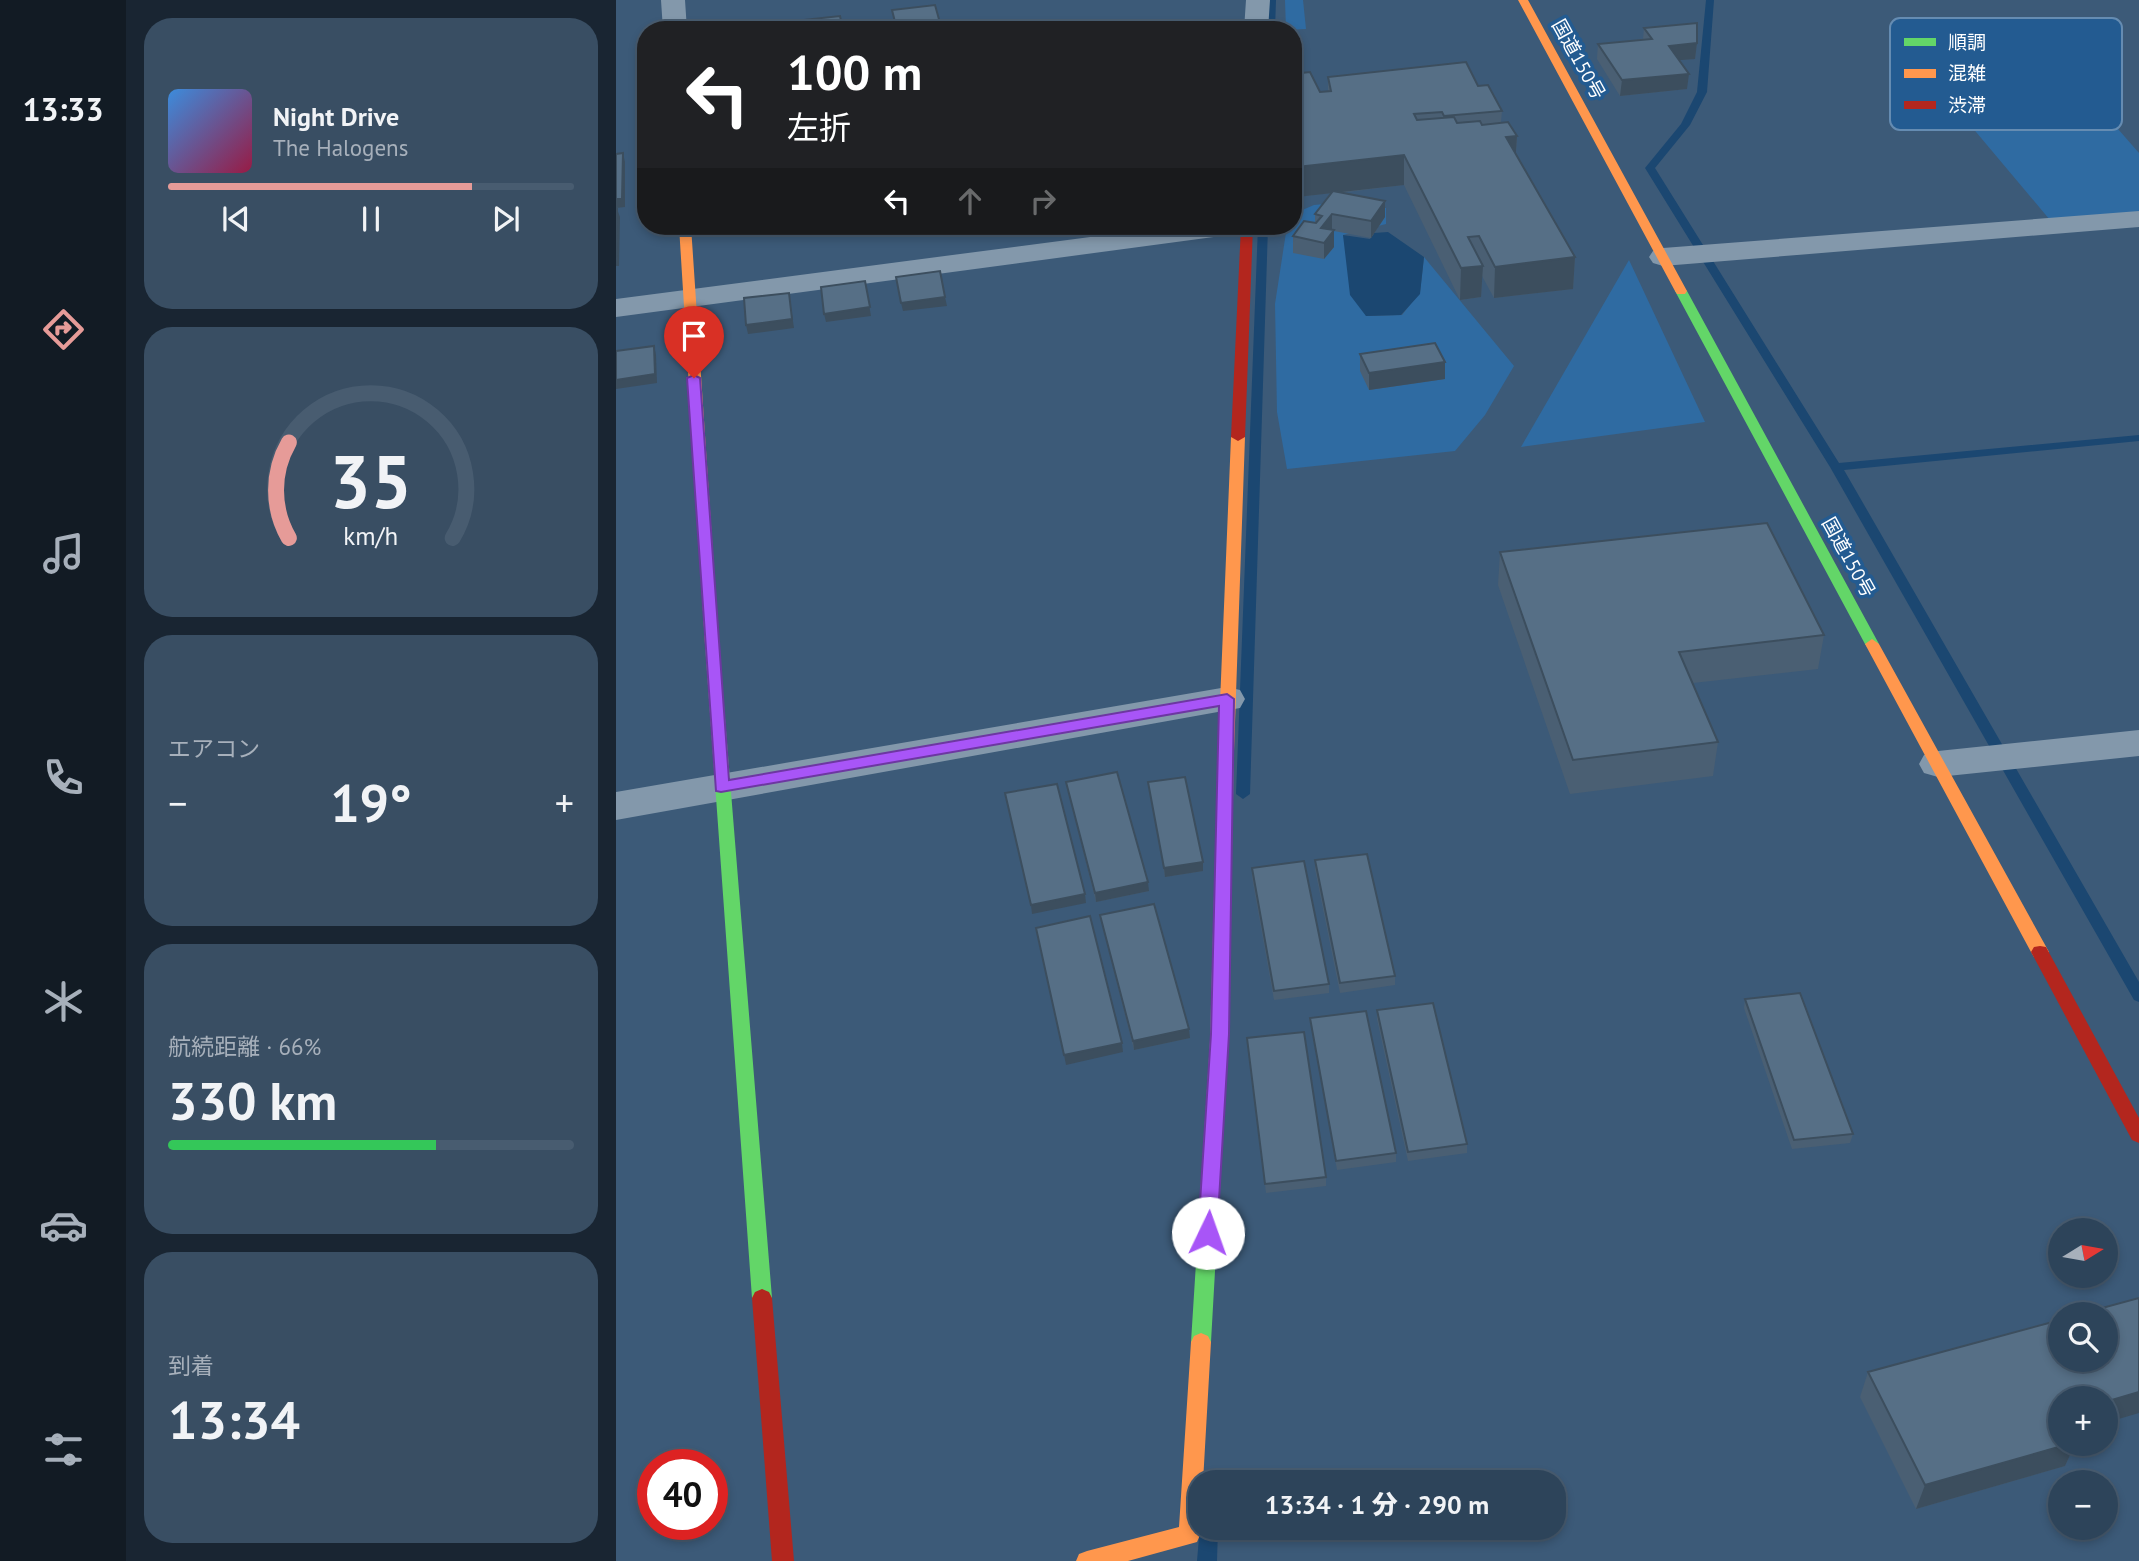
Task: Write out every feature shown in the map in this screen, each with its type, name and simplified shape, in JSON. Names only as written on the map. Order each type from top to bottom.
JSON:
[{"type":"main road","name":"国道150号","points":[[1523,0],[2139,1135]]},
{"type":"main road","points":[[685,235],[721,787],[783,1561]]},
{"type":"main road","points":[[1087,1561],[1189,1535],[1220,1034],[1227,699],[1247,235]]},
{"type":"street","points":[[673,0],[674,21]]},
{"type":"street","points":[[1257,21],[1258,0]]},
{"type":"street","points":[[1662,257],[2139,219]]},
{"type":"street","points":[[616,308],[1168,235]]},
{"type":"street","points":[[616,806],[1227,699]]},
{"type":"street","points":[[1938,764],[2139,743]]},
{"type":"shaded area","points":[[1285,0],[1303,0],[1306,29],[1302,29],[1302,21],[1286,21]]},
{"type":"shaded area","points":[[1974,130],[2119,130],[2139,153],[2139,212],[2050,220]]},
{"type":"shaded area","points":[[1345,202],[1386,208],[1386,224],[1343,235],[1366,316],[1402,315],[1420,292],[1424,257],[1514,366],[1485,415],[1455,451],[1287,469],[1277,412],[1275,304],[1286,235],[1302,235],[1302,210],[1314,205]]},
{"type":"shaded area","points":[[1388,232],[1424,257],[1420,294],[1401,315],[1366,316],[1350,295],[1343,235],[1370,239],[1374,233]]},
{"type":"shaded area","points":[[1629,260],[1705,422],[1521,447]]},
{"type":"building","points":[[935,5],[939,21],[895,21],[892,10]]},
{"type":"building","points":[[840,16],[841,21],[794,21]]},
{"type":"building","points":[[1697,23],[1697,43],[1669,46],[1689,74],[1622,80],[1598,44],[1652,39],[1644,28]]},
{"type":"building","points":[[1466,62],[1478,86],[1488,85],[1502,111],[1444,116],[1442,112],[1414,114],[1417,120],[1454,117],[1457,123],[1480,121],[1482,125],[1508,122],[1517,136],[1506,137],[1575,257],[1495,267],[1479,236],[1468,237],[1483,266],[1461,268],[1404,155],[1302,166],[1302,73],[1310,72],[1320,92],[1331,91],[1328,77]]},
{"type":"building","points":[[623,153],[622,199],[616,199],[616,154]]},
{"type":"building","points":[[1333,191],[1385,201],[1371,221],[1332,214],[1321,228],[1334,230],[1324,243],[1293,236],[1302,235],[1304,221],[1316,223],[1322,216],[1315,214]]},
{"type":"building","points":[[940,271],[945,297],[901,303],[896,277]]},
{"type":"building","points":[[865,281],[870,307],[824,314],[821,287]]},
{"type":"building","points":[[789,293],[792,319],[746,325],[744,298]]},
{"type":"building","points":[[1435,343],[1445,362],[1369,373],[1360,354]]},
{"type":"building","points":[[654,346],[655,374],[616,380],[616,351]]},
{"type":"building","points":[[1767,523],[1824,635],[1679,652],[1718,742],[1573,760],[1500,552]]},
{"type":"building","points":[[1117,772],[1148,882],[1095,893],[1066,782]]},
{"type":"building","points":[[1185,777],[1203,862],[1164,868],[1148,782]]},
{"type":"building","points":[[1057,784],[1085,894],[1031,905],[1005,793]]},
{"type":"building","points":[[1367,854],[1395,976],[1340,983],[1315,860]]},
{"type":"building","points":[[1304,861],[1329,984],[1274,991],[1252,868]]},
{"type":"building","points":[[1154,904],[1189,1029],[1133,1041],[1100,915]]},
{"type":"building","points":[[1090,916],[1122,1043],[1064,1055],[1036,928]]},
{"type":"building","points":[[1800,993],[1853,1134],[1794,1140],[1745,999]]},
{"type":"building","points":[[1433,1003],[1467,1144],[1408,1152],[1377,1010]]},
{"type":"building","points":[[1366,1011],[1396,1153],[1336,1161],[1310,1018]]},
{"type":"building","points":[[1304,1032],[1326,1177],[1265,1184],[1247,1038]]},
{"type":"building","points":[[2139,1298],[2139,1392],[2118,1398],[2118,1386],[2048,1386],[2048,1450],[1925,1485],[1868,1372],[2048,1323],[2048,1372],[2118,1372],[2118,1304]]},
{"type":"waterway","points":[[1271,21],[1272,0]]},
{"type":"waterway","points":[[1710,0],[1702,92],[1685,125],[1650,168],[1836,467]]},
{"type":"waterway","points":[[1243,794],[1263,235]]},
{"type":"waterway","points":[[1836,467],[2139,438]]},
{"type":"waterway","points":[[1836,467],[2139,996]]},
{"type":"waterway","points":[[1207,1561],[1208,1540]]},
{"type":"traffic: fast","points":[[1681,291],[1872,644]]},
{"type":"traffic: fast","points":[[712,644],[762,1298]]},
{"type":"traffic: fast","points":[[1201,1342],[1219,1041],[1226,751]]},
{"type":"traffic: slow","points":[[1523,0],[1681,291]]},
{"type":"traffic: slow","points":[[686,235],[712,644]]},
{"type":"traffic: slow","points":[[1226,751],[1238,437]]},
{"type":"traffic: slow","points":[[1872,644],[2040,952]]},
{"type":"traffic: slow","points":[[1087,1561],[1189,1535],[1201,1342]]},
{"type":"traffic: jam","points":[[1238,437],[1247,235]]},
{"type":"traffic: jam","points":[[2040,952],[2139,1135]]},
{"type":"traffic: jam","points":[[762,1298],[783,1561]]},
{"type":"route","points":[[694,378],[721,787],[1227,699],[1220,1034],[1208,1233]]}]
